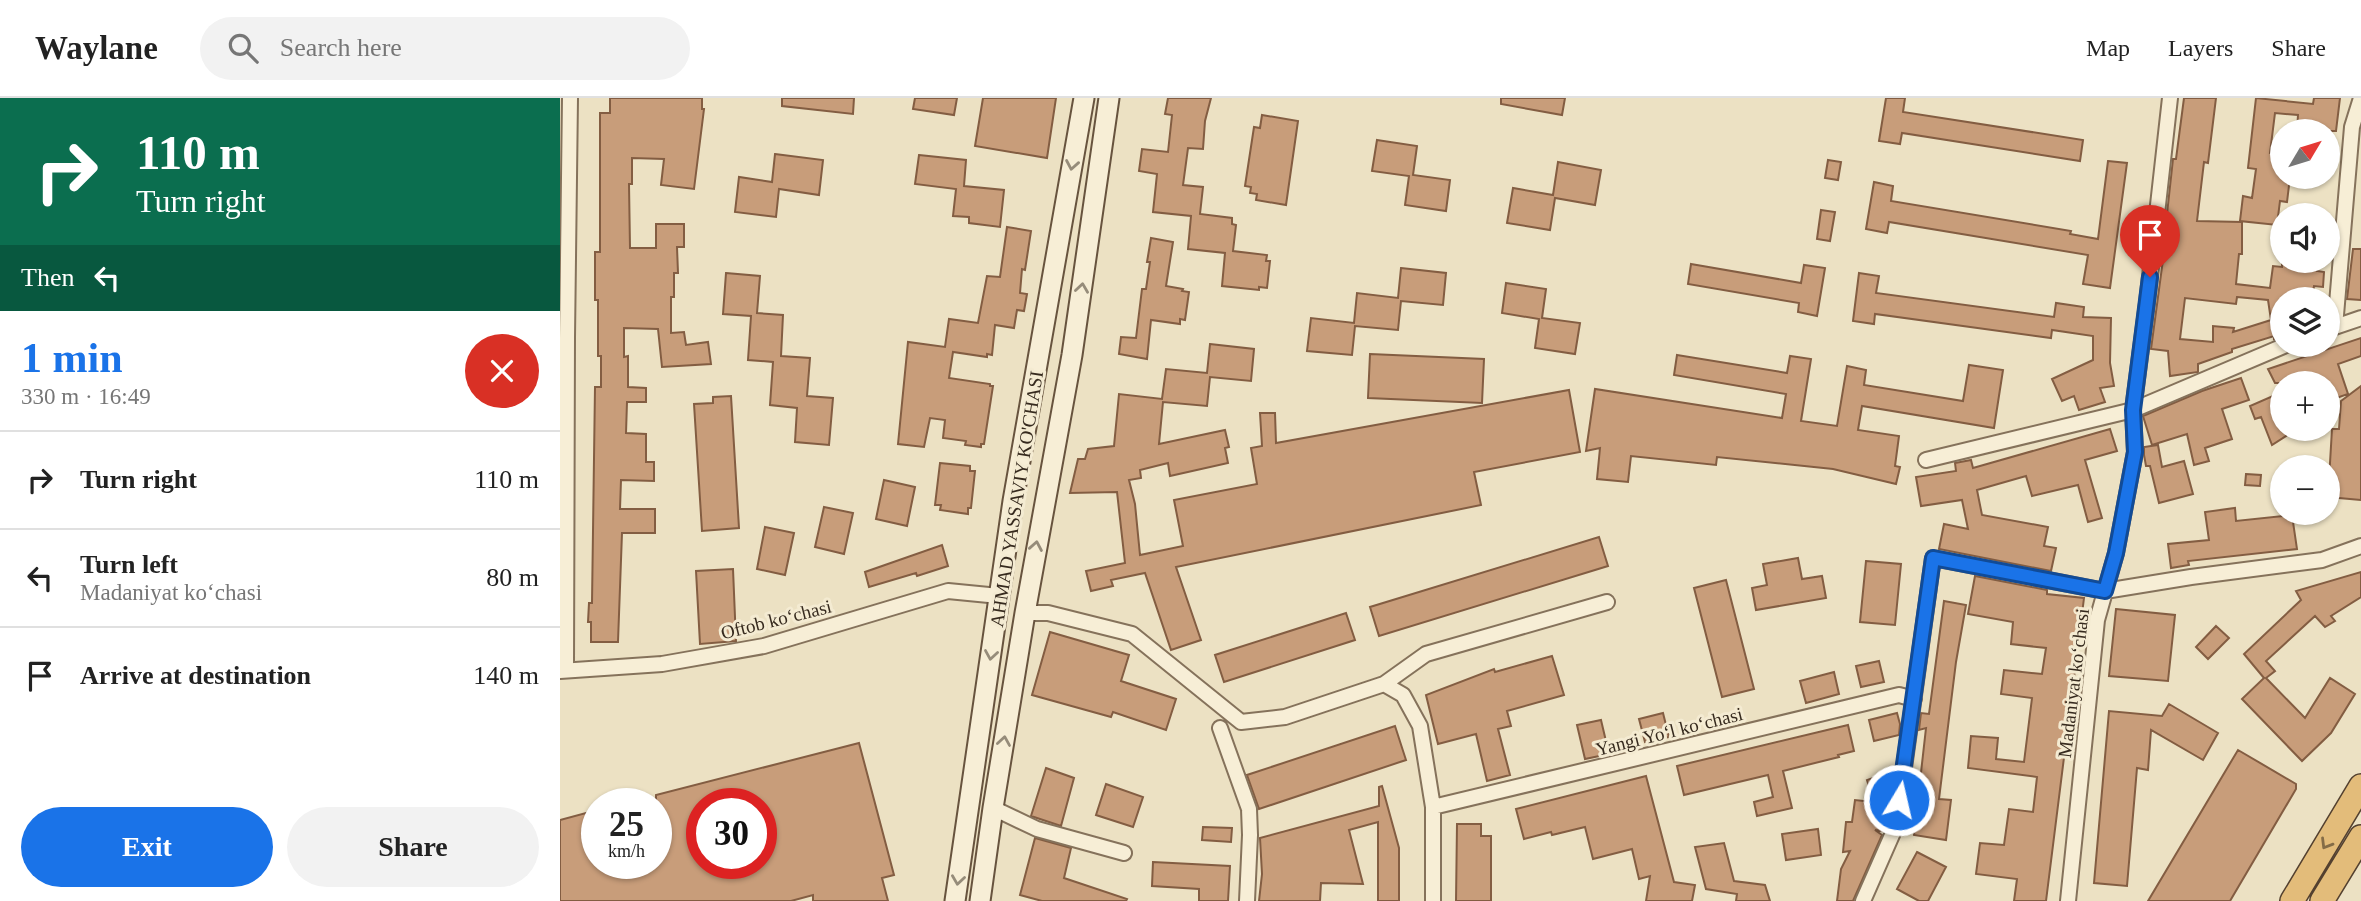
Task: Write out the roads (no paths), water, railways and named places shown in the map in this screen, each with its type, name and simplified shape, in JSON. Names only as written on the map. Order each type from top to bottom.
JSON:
[{"type":"highway","points":[[2292,901],[2361,786]]},
{"type":"highway","points":[[2322,901],[2361,837]]},
{"type":"main road","name":"AHMAD YASSAVIY KO'CHASI","points":[[955,901],[1013,501],[1084,98]]},
{"type":"main road","name":"AHMAD YASSAVIY KO'CHASI","points":[[980,901],[1025,613],[1072,355],[1109,98]]},
{"type":"street","points":[[563,670],[563,338],[570,98]]},
{"type":"street","name":"Madaniyat koʻchasi","points":[[2068,901],[2097,620],[2116,553],[2135,452],[2133,410],[2170,98]]},
{"type":"street","points":[[2335,287],[2352,127],[2361,98]]},
{"type":"street","points":[[2340,326],[2361,318]]},
{"type":"street","points":[[1926,460],[2133,410],[2270,352]]},
{"type":"street","points":[[1863,901],[1896,826],[1933,558],[2105,591],[2322,560],[2361,546]]},
{"type":"street","name":"Oftob koʻchasi","points":[[563,670],[662,664],[764,646],[948,591],[999,596]]},
{"type":"street","points":[[1025,613],[1048,612],[1132,635],[1241,722],[1285,717],[1384,684],[1426,654],[1607,602]]},
{"type":"street","points":[[1384,684],[1403,695],[1420,726],[1433,807],[1433,901]]},
{"type":"street","name":"Yangi Yoʻl koʻchasi","points":[[1433,807],[1899,695],[1914,699]]},
{"type":"street","points":[[1220,728],[1249,809],[1247,901]]},
{"type":"street","points":[[993,808],[1037,829],[1124,853]]}]
